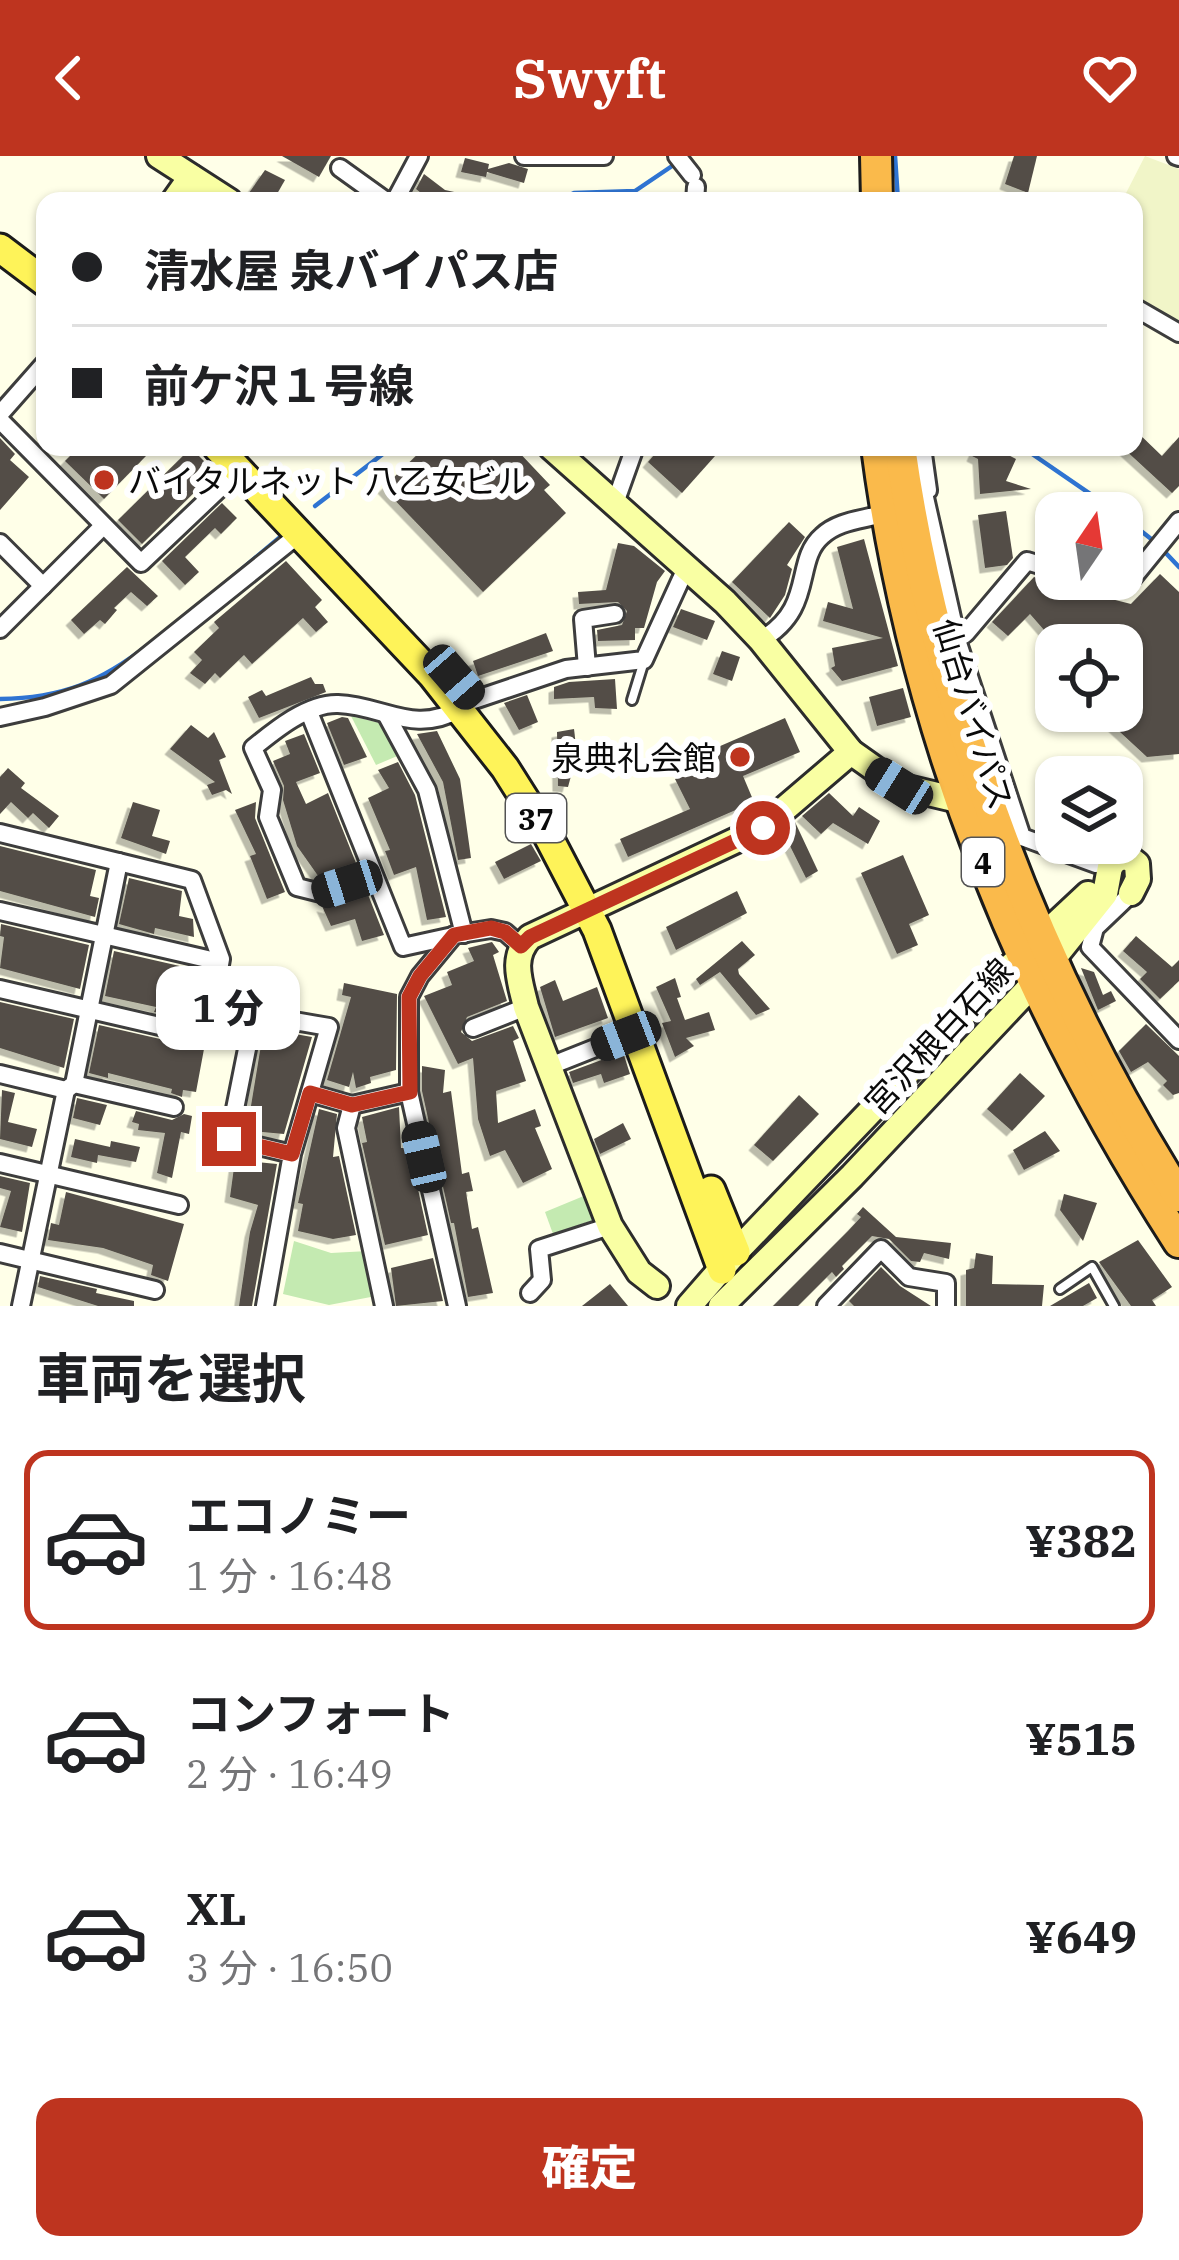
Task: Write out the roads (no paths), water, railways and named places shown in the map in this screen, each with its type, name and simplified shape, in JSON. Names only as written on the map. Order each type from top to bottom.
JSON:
[{"type":"highway","points":[[856,156],[856,192]]},
{"type":"highway","points":[[876,156],[877,192]]},
{"type":"highway","name":"仙台バイパス","points":[[882,456],[906,502],[949,643],[962,721],[1023,892],[1037,958],[1095,1105],[1179,1242]]},
{"type":"highway","name":"仙台バイパス","points":[[902,456],[925,689],[958,800],[1037,958],[1179,1196]]},
{"type":"main road","points":[[0,230],[36,256]]},
{"type":"main road","points":[[0,248],[36,275]]},
{"type":"main road","name":"37","points":[[239,459],[298,535],[467,704]]},
{"type":"main road","name":"37","points":[[239,459],[467,704],[558,824],[595,907],[738,1277]]},
{"type":"main road","name":"37","points":[[595,907],[633,1034],[738,1277]]},
{"type":"street","points":[[159,156],[196,166],[221,192]]},
{"type":"street","points":[[400,192],[419,156]]},
{"type":"street","points":[[524,156],[604,156]]},
{"type":"street","points":[[179,192],[196,166]]},
{"type":"street","points":[[340,168],[373,192]]},
{"type":"street","points":[[1143,312],[1179,333]]},
{"type":"street","points":[[36,374],[0,417],[36,455]]},
{"type":"street","points":[[37,456],[141,562],[239,459]]},
{"type":"street","points":[[561,456],[687,566],[761,640],[851,752],[899,786],[958,800]]},
{"type":"street","points":[[615,503],[632,456]]},
{"type":"street","points":[[761,640],[793,611],[818,538],[838,525],[928,490],[923,456]]},
{"type":"street","points":[[0,629],[103,526]]},
{"type":"street","points":[[1143,565],[1177,526]]},
{"type":"street","points":[[0,717],[111,685],[298,535]]},
{"type":"street","points":[[0,543],[43,586]]},
{"type":"street","points":[[1035,563],[1027,561],[949,643],[1022,838],[1035,840]]},
{"type":"street","points":[[374,876],[321,893],[296,887],[268,818],[272,790],[253,748],[278,727],[334,704],[418,723],[566,669],[644,660],[687,566]]},
{"type":"street","points":[[587,667],[583,619],[615,614]]},
{"type":"street","points":[[308,712],[403,947],[491,928],[505,932],[521,946]]},
{"type":"street","points":[[387,716],[427,790],[459,934]]},
{"type":"street","points":[[657,1286],[639,1272],[610,1226],[526,1007],[518,973],[521,946],[530,937],[763,828],[851,752]]},
{"type":"street","points":[[0,833],[192,880],[220,962],[207,1037],[0,989]]},
{"type":"street","points":[[1143,856],[1145,878],[1095,928],[1090,947],[1179,1040]]},
{"type":"street","name":"宮沢根白石線","points":[[1037,958],[1105,894],[1109,867],[1116,859],[1128,857],[1137,864],[1138,879],[1131,893]]},
{"type":"street","points":[[21,1306],[119,862]]},
{"type":"street","name":"宮沢根白石線","points":[[738,1277],[852,1176],[1090,892],[1100,864]]},
{"type":"street","points":[[0,911],[220,962]]},
{"type":"street","points":[[457,1306],[410,1092],[409,997],[420,976],[459,934]]},
{"type":"street","points":[[473,1028],[526,1007]]},
{"type":"street","points":[[265,1306],[292,1154],[328,1027],[254,1014],[229,1139],[292,1154]]},
{"type":"street","points":[[550,1066],[633,1034]]},
{"type":"street","points":[[0,1074],[174,1107]]},
{"type":"street","points":[[310,1093],[352,1105],[410,1092]]},
{"type":"street","points":[[352,1105],[346,1128],[384,1306]]},
{"type":"street","points":[[0,1163],[179,1204]]},
{"type":"street","points":[[530,1293],[542,1280],[539,1250],[610,1226]]},
{"type":"street","points":[[828,1305],[881,1249],[910,1277],[946,1283],[946,1306]]},
{"type":"street","points":[[0,1253],[155,1290]]},
{"type":"street","points":[[689,1306],[738,1277]]},
{"type":"street","points":[[721,1306],[738,1277]]},
{"type":"lane","points":[[632,700],[644,660]]},
{"type":"lane","points":[[1060,1289],[1092,1267],[1114,1306]]},
{"type":"waterway","points":[[895,156],[897,192]]},
{"type":"waterway","points":[[604,192],[635,191],[678,162]]},
{"type":"waterway","points":[[315,506],[380,456]]},
{"type":"waterway","points":[[1035,456],[1087,492]]},
{"type":"waterway","points":[[1143,533],[1155,542]]},
{"type":"waterway","points":[[223,585],[279,538]]},
{"type":"waterway","points":[[1163,550],[1179,567]]},
{"type":"waterway","points":[[0,699],[80,686],[148,645]]},
{"type":"place","name":"バイタルネット 八乙女ビル","points":[[104,480]]},
{"type":"place","name":"泉典礼会館","points":[[740,757]]}]
